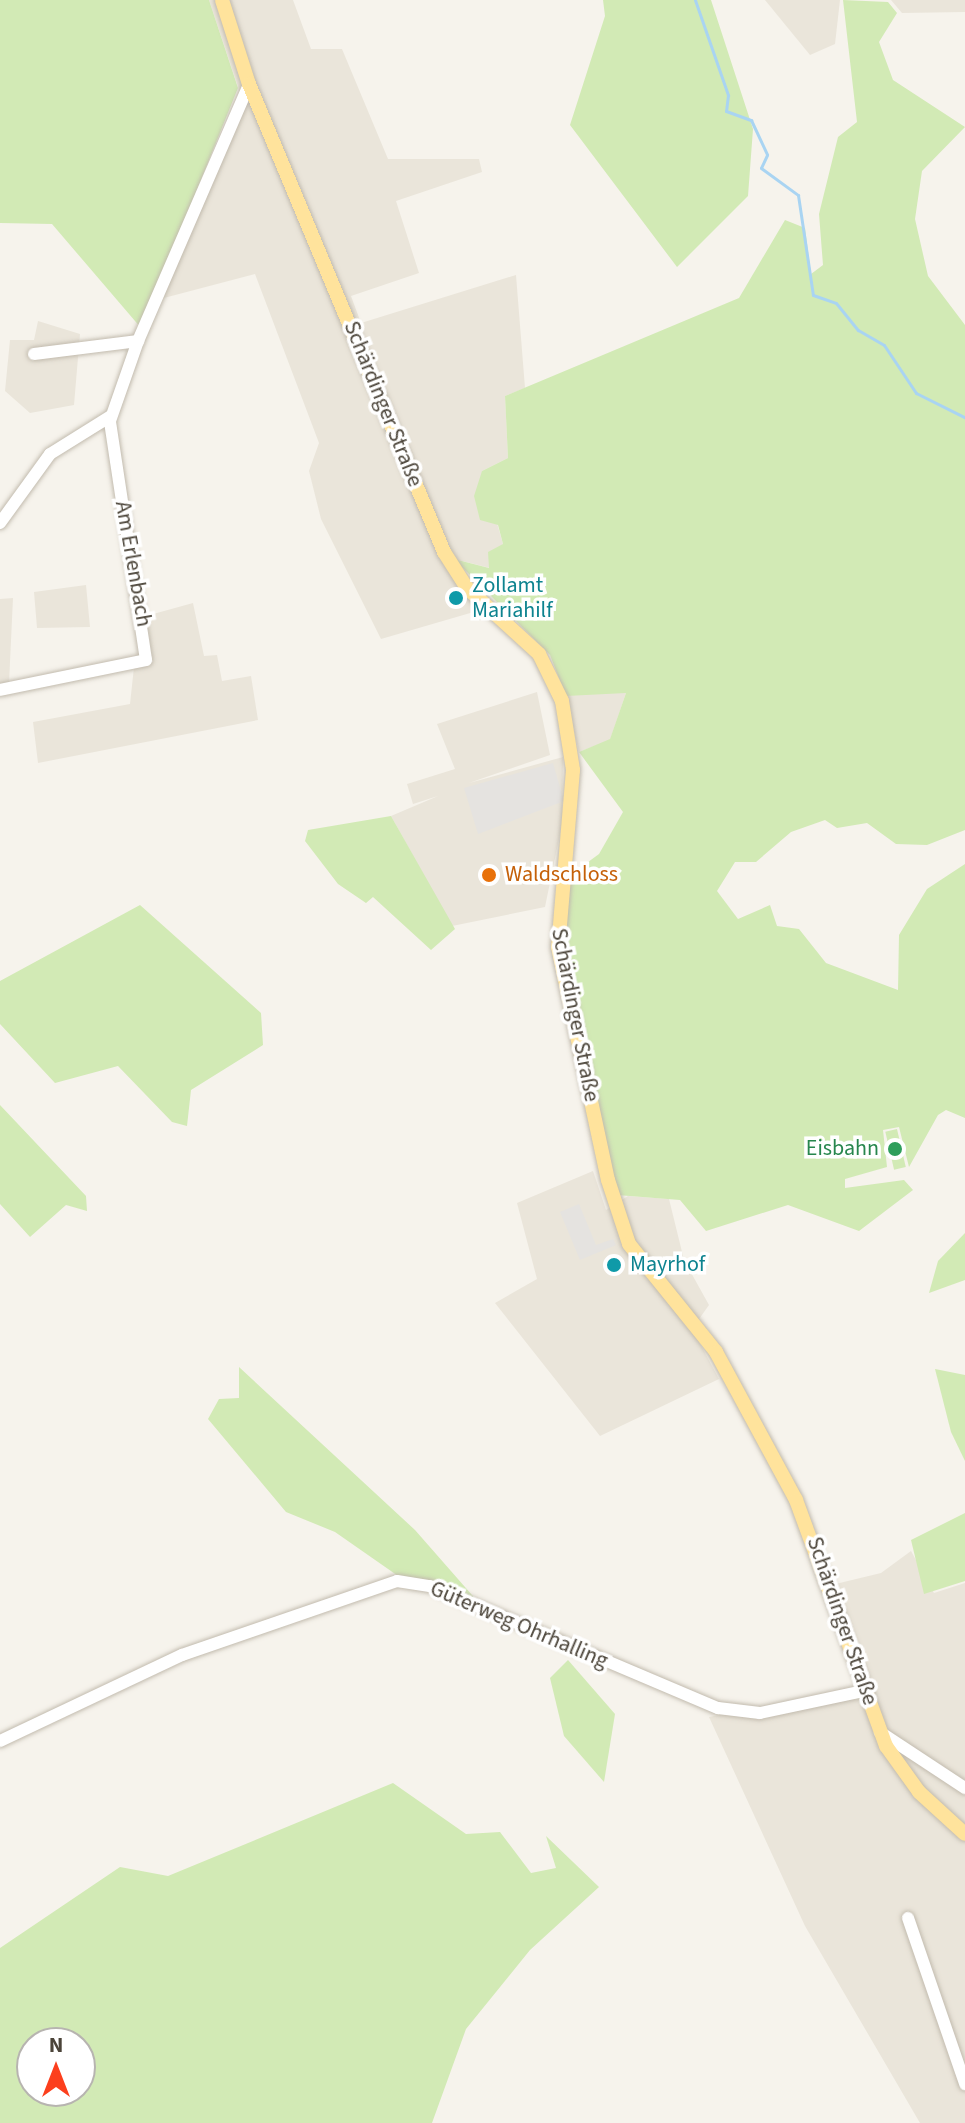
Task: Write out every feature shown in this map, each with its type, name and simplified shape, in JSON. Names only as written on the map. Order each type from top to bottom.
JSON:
[{"type":"main road","name":"Schärdinger Straße","points":[[222,0],[249,84],[444,552],[467,588],[539,654],[562,701],[573,752],[558,947],[618,1215],[637,1257],[716,1352],[777,1464],[813,1536],[880,1732],[919,1792],[965,1834]]},
{"type":"street","points":[[34,354],[138,341],[249,84]]},
{"type":"street","name":"Am Erlenbach","points":[[0,690],[146,660],[111,416],[138,341]]},
{"type":"street","points":[[0,523],[50,454],[111,416]]},
{"type":"street","name":"Güterweg Ohrhalling","points":[[0,1741],[182,1655],[397,1581],[430,1586],[718,1708],[760,1713],[868,1690]]},
{"type":"street","points":[[880,1732],[965,1788]]},
{"type":"street","points":[[908,1918],[965,2084]]},
{"type":"shaded area","points":[[209,0],[293,0],[311,49],[342,49],[388,159],[479,159],[482,172],[396,201],[419,273],[351,296],[361,323],[516,275],[525,388],[505,396],[508,458],[482,471],[503,544],[490,568],[454,559],[484,609],[381,639],[321,519],[309,471],[319,443],[255,274],[160,299],[242,99]]},
{"type":"shaded area","points":[[765,0],[840,0],[835,44],[810,55]]},
{"type":"shaded area","points":[[891,0],[965,0],[965,12],[902,13]]},
{"type":"shaded area","points":[[38,321],[80,334],[74,405],[30,413],[5,391],[10,340],[34,340]]},
{"type":"shaded area","points":[[86,585],[90,627],[37,628],[34,592]]},
{"type":"shaded area","points":[[13,598],[9,683],[0,685],[0,599]]},
{"type":"shaded area","points":[[193,603],[204,656],[217,655],[222,681],[251,676],[258,720],[38,763],[33,722],[130,704],[134,667],[153,662],[146,616]]},
{"type":"shaded area","points":[[618,688],[626,693],[610,740],[579,752],[566,696]]},
{"type":"shaded area","points":[[537,692],[550,755],[469,783],[563,757],[562,824],[545,907],[452,926],[391,816],[438,796],[413,804],[407,784],[455,769],[437,724]]},
{"type":"shaded area","points":[[553,763],[564,801],[478,834],[464,788]]},
{"type":"shaded area","points":[[593,1171],[606,1210],[628,1196],[669,1199],[684,1260],[709,1305],[692,1329],[719,1379],[600,1436],[495,1303],[537,1279],[517,1203]]},
{"type":"shaded area","points":[[579,1204],[596,1245],[613,1239],[616,1245],[580,1260],[560,1212]]},
{"type":"shaded area","points":[[911,1551],[934,1593],[965,1583],[965,2123],[920,2123],[805,1926],[709,1717],[858,1687],[823,1587],[881,1573]]},
{"type":"green space","points":[[0,0],[209,0],[238,88],[141,328],[52,224],[0,223]]},
{"type":"green space","points":[[603,0],[711,0],[753,129],[748,196],[677,267],[570,125],[605,16]]},
{"type":"green space","points":[[843,0],[888,2],[897,13],[879,42],[893,80],[965,127],[922,171],[915,219],[928,276],[965,325],[965,830],[927,845],[896,844],[867,823],[837,828],[825,820],[791,832],[756,862],[735,862],[717,891],[738,919],[770,905],[777,926],[799,929],[826,963],[898,990],[899,935],[927,889],[965,864],[965,1118],[946,1110],[938,1115],[909,1167],[899,1127],[883,1130],[887,1167],[845,1179],[845,1188],[904,1180],[913,1190],[859,1231],[788,1205],[706,1231],[680,1200],[617,1195],[562,950],[569,876],[599,854],[623,812],[579,752],[610,739],[626,693],[566,696],[550,655],[454,559],[489,568],[488,552],[503,544],[498,525],[480,520],[474,496],[482,471],[508,458],[505,396],[739,298],[785,220],[805,228],[811,274],[823,265],[819,214],[838,137],[857,122]]},
{"type":"green space","points":[[391,816],[455,929],[431,950],[373,897],[366,903],[338,884],[305,841],[308,830]]},
{"type":"green space","points":[[140,905],[261,1013],[263,1045],[191,1090],[187,1126],[172,1122],[118,1066],[55,1083],[0,1024],[0,981]]},
{"type":"green space","points":[[0,1105],[86,1196],[87,1211],[66,1205],[30,1237],[0,1204]]},
{"type":"green space","name":"Eisbahn","points":[[897,1129],[906,1167],[894,1170],[885,1132]]},
{"type":"green space","points":[[965,1233],[965,1280],[929,1293],[938,1261]]},
{"type":"green space","points":[[239,1367],[415,1530],[479,1603],[411,1585],[335,1532],[286,1512],[208,1419],[219,1399],[239,1398]]},
{"type":"green space","points":[[935,1369],[965,1375],[965,1461],[951,1432]]},
{"type":"green space","points":[[965,1513],[965,1581],[924,1594],[911,1540]]},
{"type":"green space","points":[[568,1660],[615,1714],[604,1782],[564,1736],[550,1678]]},
{"type":"green space","points":[[393,1783],[466,1834],[500,1832],[531,1873],[556,1868],[546,1836],[599,1887],[530,1950],[466,2029],[432,2123],[0,2123],[0,1948],[120,1867],[168,1876]]},
{"type":"waterway","points":[[695,0],[728,95],[726,111],[751,120],[767,155],[761,168],[798,195],[813,295],[836,303],[858,330],[884,345],[916,393],[964,417]]},
{"type":"place","name":"Zollamt Mariahilf","points":[[456,598]]},
{"type":"place","name":"Waldschloss","points":[[489,875]]},
{"type":"place","name":"Eisbahn","points":[[895,1149]]},
{"type":"place","name":"Mayrhof","points":[[614,1265]]}]
